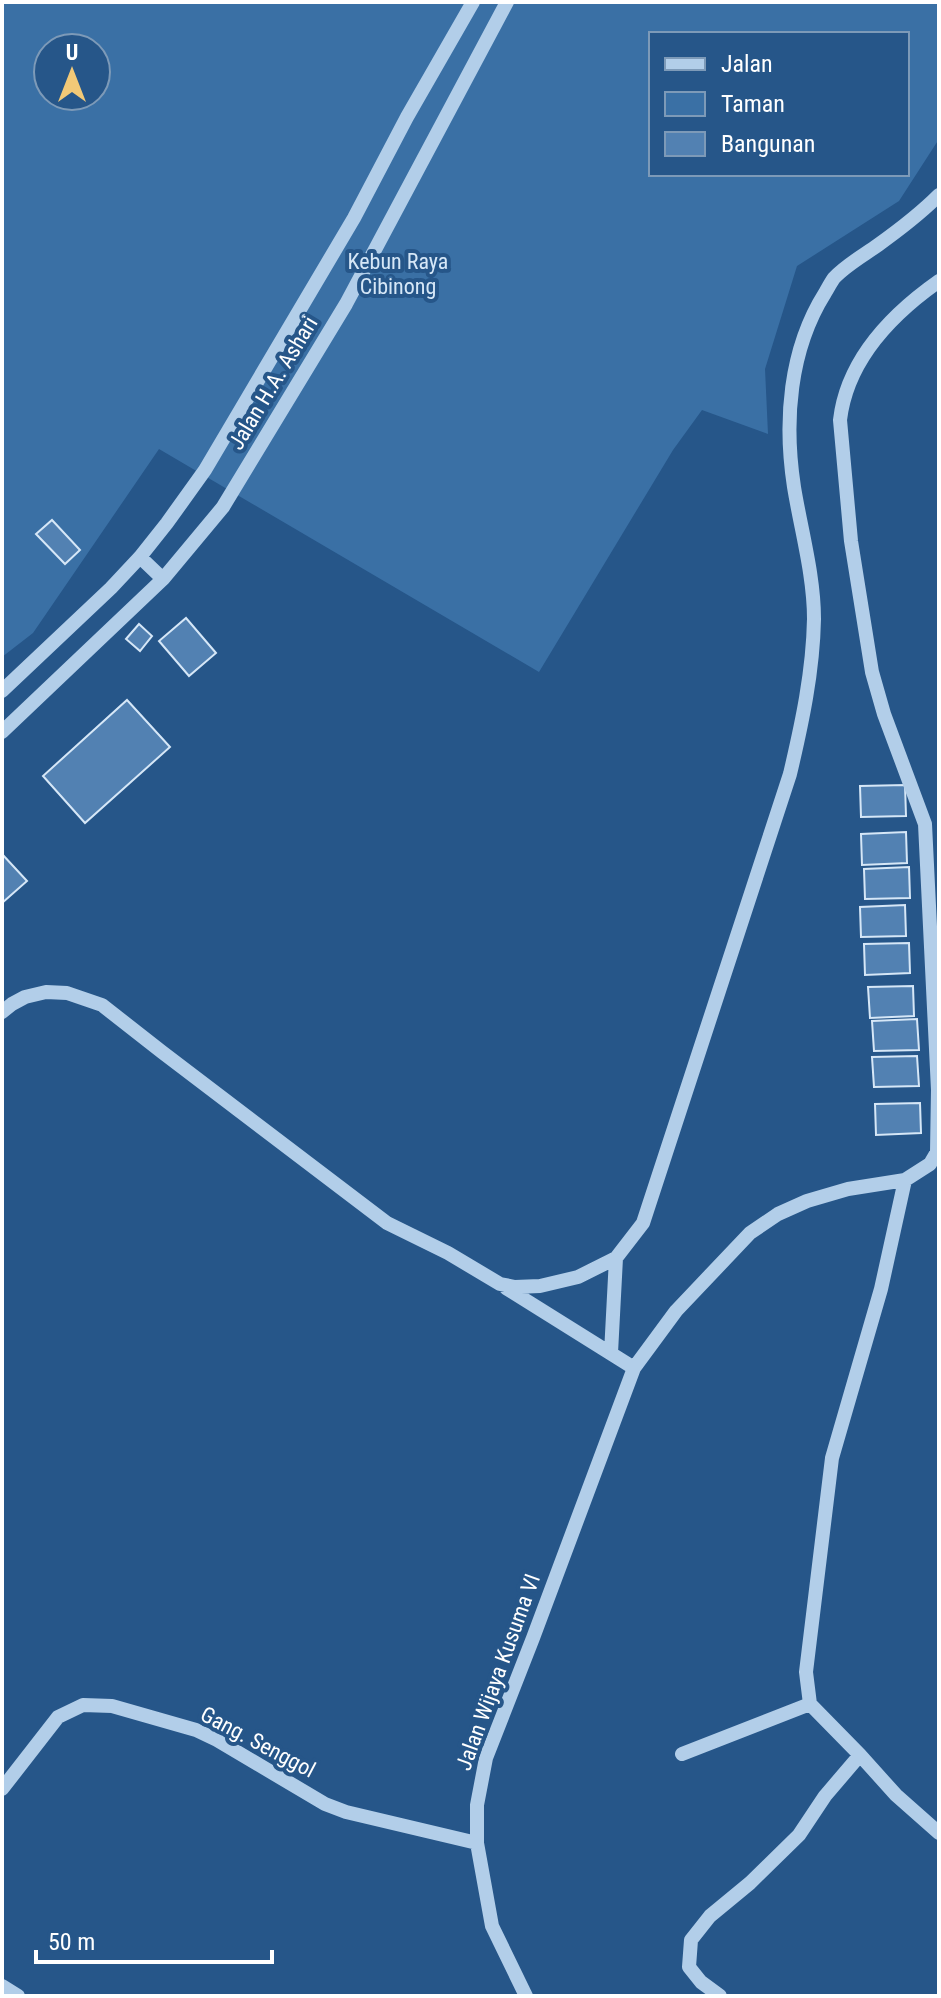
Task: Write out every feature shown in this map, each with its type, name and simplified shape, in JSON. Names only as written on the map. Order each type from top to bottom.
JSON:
[{"type":"street","name":"Jalan H.A. Ashari","points":[[2,691],[140,557],[213,456],[354,218],[473,2]]},
{"type":"street","name":"Jalan H.A. Ashari","points":[[2,732],[163,579],[223,507],[346,304],[507,2]]},
{"type":"street","points":[[500,1284],[540,1286],[578,1277],[616,1258],[643,1223],[790,774],[801,726],[814,617],[811,580],[793,483],[790,442],[798,353],[813,312],[834,278],[898,231],[939,195]]},
{"type":"street","points":[[939,281],[892,319],[867,349],[849,384],[840,420],[851,541],[872,672],[884,714],[932,823],[938,1129],[937,1152],[930,1164],[905,1180],[881,1289],[832,1458],[806,1672],[810,1704],[896,1795],[939,1833]]},
{"type":"street","points":[[140,557],[163,579]]},
{"type":"street","points":[[2,1012],[25,997],[46,992],[67,993],[102,1005],[387,1223],[448,1253],[634,1368]]},
{"type":"street","name":"Jalan Wijaya Kusuma VI","points":[[526,1996],[492,1926],[477,1843],[477,1805],[486,1758],[634,1368],[676,1311],[729,1253],[759,1226],[807,1201],[848,1189],[905,1180]]},
{"type":"street","points":[[611,1353],[616,1258]]},
{"type":"street","points":[[682,1754],[810,1704]]},
{"type":"street","name":"Gang. Senggol","points":[[2,1789],[58,1717],[83,1705],[112,1706],[196,1730],[325,1804],[477,1843]]},
{"type":"street","points":[[720,1996],[701,1982],[689,1967],[691,1940],[710,1916],[750,1883],[799,1835],[825,1796],[860,1755]]},
{"type":"street","points":[[2,1986],[18,1996]]},
{"type":"green space","name":"Kebun Raya Cibinong","points":[[2,2],[939,2],[939,139],[899,201],[797,266],[765,369],[768,434],[702,410],[673,450],[539,672],[159,449],[33,633],[2,657]]},
{"type":"building","points":[[52,520],[80,550],[65,564],[36,534]]},
{"type":"building","points":[[186,618],[216,653],[189,676],[159,641]]},
{"type":"building","points":[[139,624],[152,636],[140,651],[126,639]]},
{"type":"building","points":[[127,700],[170,747],[85,823],[43,776]]},
{"type":"building","points":[[905,785],[906,816],[861,817],[860,786]]},
{"type":"building","points":[[906,832],[907,863],[862,865],[861,834]]},
{"type":"building","points":[[2,854],[27,881],[2,903]]},
{"type":"building","points":[[909,867],[910,898],[865,899],[864,869]]},
{"type":"building","points":[[905,905],[906,936],[861,937],[860,907]]},
{"type":"building","points":[[909,943],[910,973],[865,975],[864,944]]},
{"type":"building","points":[[913,986],[914,1016],[870,1018],[868,987]]},
{"type":"building","points":[[917,1019],[919,1050],[874,1051],[872,1021]]},
{"type":"building","points":[[917,1056],[919,1086],[874,1087],[872,1057]]},
{"type":"building","points":[[920,1103],[921,1133],[876,1135],[875,1104]]}]
